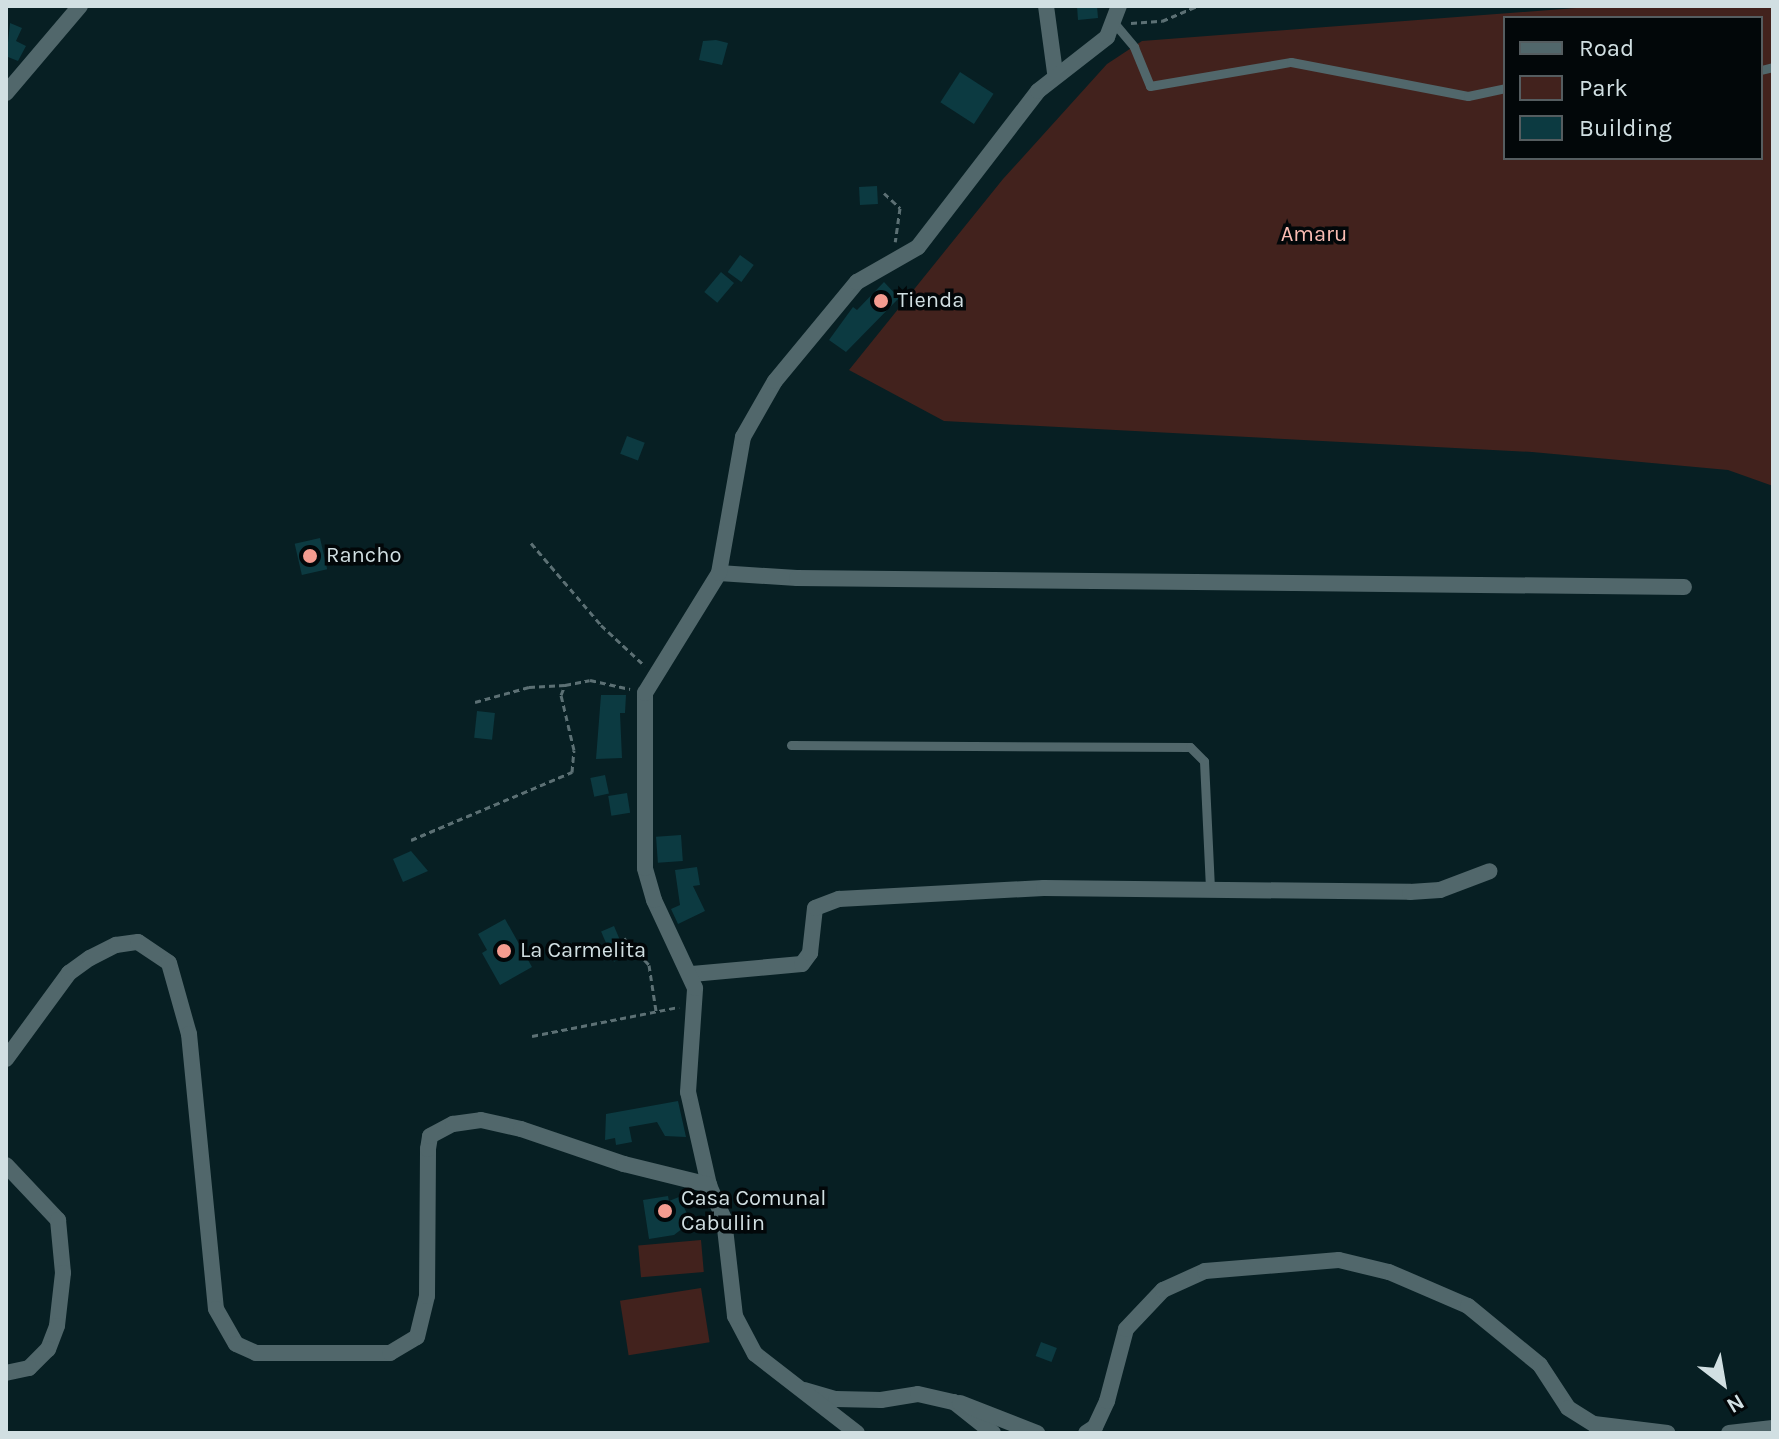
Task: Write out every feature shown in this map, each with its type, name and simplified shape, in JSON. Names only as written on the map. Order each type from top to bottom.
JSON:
[{"type":"street","points":[[6,93],[80,6]]},
{"type":"street","points":[[1046,6],[1055,73]]},
{"type":"street","points":[[857,1433],[755,1354],[743,1338],[730,1295],[724,1219],[709,1185],[688,1092],[695,1004],[692,974],[654,900],[645,868],[645,693],[653,674],[719,573],[743,437],[757,411],[835,304],[857,282],[918,247],[1055,73],[1094,50],[1115,24],[1119,6]]},
{"type":"street","points":[[719,573],[797,578],[1684,587]]},
{"type":"street","points":[[692,974],[802,964],[810,953],[815,908],[839,899],[1044,888],[1410,892],[1440,890],[1490,871]]},
{"type":"street","points":[[6,1059],[69,973],[89,958],[116,945],[138,942],[169,963],[189,1034],[216,1309],[236,1344],[256,1353],[390,1353],[417,1337],[427,1296],[430,1136],[453,1124],[481,1120],[521,1129],[624,1164],[709,1185]]},
{"type":"street","points":[[6,1165],[58,1220],[63,1273],[60,1312],[48,1349],[29,1368],[6,1373]]},
{"type":"street","points":[[1086,1433],[1095,1427],[1107,1401],[1126,1329],[1163,1290],[1205,1271],[1339,1260],[1389,1272],[1468,1306],[1540,1365],[1568,1408],[1594,1424],[1667,1433]]},
{"type":"street","points":[[799,1389],[836,1399],[881,1400],[918,1394],[954,1402],[1037,1433]]},
{"type":"street","points":[[954,1402],[993,1433]]},
{"type":"street","points":[[1729,1433],[1773,1428]]},
{"type":"lane","points":[[1115,24],[1134,47],[1150,86],[1291,62],[1468,96],[1503,88]]},
{"type":"lane","points":[[791,745],[1190,747],[1204,761],[1210,889]]},
{"type":"path","points":[[1115,24],[1162,21],[1197,6]]},
{"type":"path","points":[[884,193],[900,208],[891,262]]},
{"type":"path","points":[[531,543],[601,625],[653,674]]},
{"type":"path","points":[[475,702],[529,687],[590,680],[645,693]]},
{"type":"path","points":[[411,840],[572,772],[574,750],[561,695],[565,685]]},
{"type":"path","points":[[624,938],[649,965],[656,1011]]},
{"type":"path","points":[[532,1036],[695,1004]]},
{"type":"green space","name":"Amaru","points":[[1602,6],[1773,6],[1773,486],[1728,470],[1532,452],[944,421],[849,370],[1003,179],[1107,64],[1142,41]]},
{"type":"green space","points":[[701,1240],[704,1272],[641,1277],[638,1245]]},
{"type":"green space","points":[[701,1288],[710,1342],[629,1355],[620,1301]]},
{"type":"building","points":[[1077,6],[1097,6],[1098,18],[1078,20]]},
{"type":"building","points":[[10,23],[22,28],[16,41],[26,46],[18,61],[8,57],[6,62]]},
{"type":"building","points":[[703,41],[728,43],[722,65],[699,60]]},
{"type":"building","points":[[960,72],[994,94],[974,124],[940,102]]},
{"type":"building","points":[[877,186],[878,204],[860,205],[859,187]]},
{"type":"building","points":[[740,255],[754,265],[741,282],[728,272]]},
{"type":"building","points":[[721,272],[734,283],[717,303],[704,292]]},
{"type":"building","points":[[884,282],[899,298],[846,352],[829,340],[853,307],[857,310]]},
{"type":"building","points":[[627,436],[645,443],[638,461],[620,454]]},
{"type":"building","name":"Rancho","points":[[320,538],[327,569],[302,575],[295,544]]},
{"type":"building","points":[[601,695],[626,695],[625,713],[620,713],[622,758],[596,759]]},
{"type":"building","points":[[477,711],[495,713],[492,740],[474,738]]},
{"type":"building","points":[[605,775],[609,794],[594,797],[590,778]]},
{"type":"building","points":[[627,793],[630,813],[611,816],[608,796]]},
{"type":"building","points":[[681,835],[683,861],[658,863],[656,837]]},
{"type":"building","points":[[411,851],[428,871],[403,882],[393,859]]},
{"type":"building","points":[[697,867],[700,885],[693,886],[705,911],[678,924],[671,909],[680,905],[675,870]]},
{"type":"building","name":"La Carmelita","points":[[505,919],[532,967],[500,985],[482,953],[487,950],[478,934]]},
{"type":"building","points":[[614,926],[627,956],[614,962],[601,931]]},
{"type":"building","points":[[678,1101],[686,1137],[665,1136],[657,1122],[629,1127],[632,1142],[616,1145],[615,1138],[605,1140],[606,1114]]},
{"type":"building","name":"Casa Comunal Cabullin","points":[[668,1196],[669,1201],[679,1197],[691,1222],[674,1235],[649,1239],[643,1200]]},
{"type":"building","points":[[1041,1342],[1057,1348],[1051,1362],[1036,1356]]},
{"type":"place","name":"Tienda","points":[[881,301]]},
{"type":"place","name":"Rancho","points":[[310,556]]},
{"type":"place","name":"La Carmelita","points":[[504,951]]},
{"type":"place","name":"Casa Comunal Cabullin","points":[[665,1211]]}]
